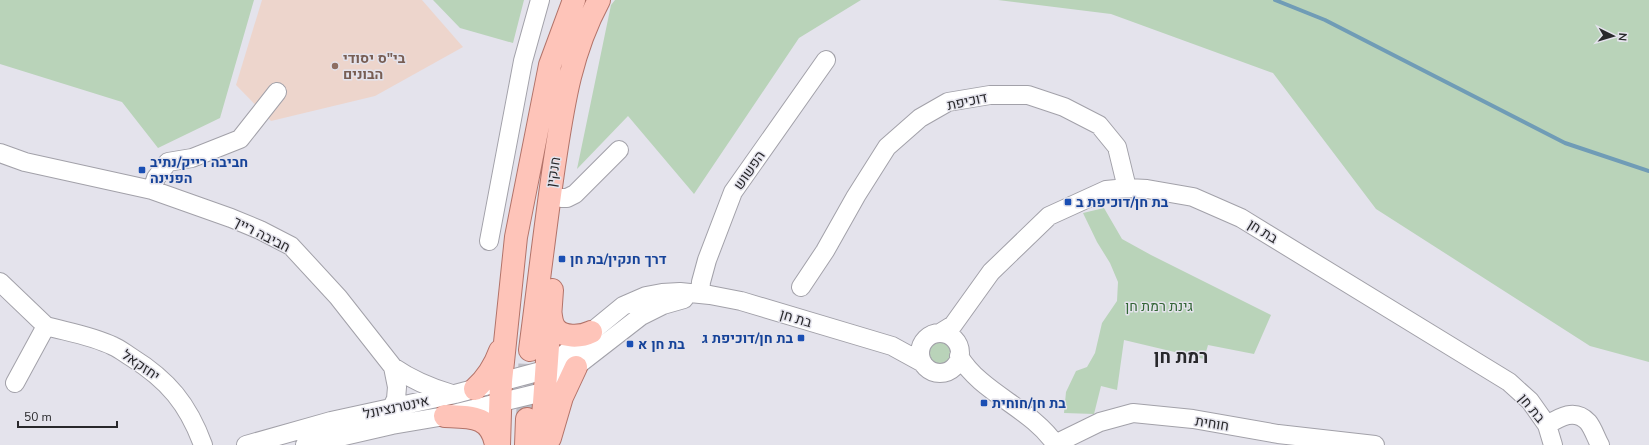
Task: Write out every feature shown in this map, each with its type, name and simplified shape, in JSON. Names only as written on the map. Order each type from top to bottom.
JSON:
[{"type":"main road","name":"חנקין","points":[[574,0],[550,64],[524,351],[565,95],[575,58],[599,0]]},
{"type":"main road","points":[[497,445],[505,334],[516,237],[550,64]]},
{"type":"main road","points":[[541,445],[545,370],[561,198],[565,95]]},
{"type":"main road","points":[[550,309],[554,326],[559,332],[577,336],[582,336],[591,332]]},
{"type":"main road","points":[[465,392],[484,380],[498,356],[505,334]]},
{"type":"main road","points":[[548,445],[562,397],[576,367]]},
{"type":"main road","points":[[445,416],[466,416],[483,422],[491,429],[497,445]]},
{"type":"main road","points":[[513,445],[520,419],[526,445]]},
{"type":"street","points":[[489,241],[523,61],[540,0]]},
{"type":"street","name":"הפשוש","points":[[700,294],[701,282],[707,260],[733,192],[826,60]]},
{"type":"street","points":[[152,190],[156,178],[168,162],[192,158],[240,138],[277,92]]},
{"type":"street","name":"דוכיפת","points":[[801,287],[825,251],[856,196],[887,147],[920,118],[948,102],[990,95],[1028,95],[1064,106],[1100,126],[1117,147],[1127,188]]},
{"type":"street","points":[[561,198],[567,198],[575,194],[619,150]]},
{"type":"street","name":"חביבה רייך","points":[[0,153],[25,162],[152,190],[231,218],[260,230],[291,246],[338,297],[393,367],[397,386],[396,399],[392,408]]},
{"type":"street","name":"בת חן","points":[[940,333],[949,328],[958,320],[991,272],[1049,216],[1106,190],[1127,188],[1147,189],[1193,197],[1241,218],[1509,382],[1530,401],[1547,425],[1552,445]]},
{"type":"street","points":[[707,260],[712,282],[720,294],[727,298]]},
{"type":"street","name":"יחזקאל","points":[[0,282],[46,326],[114,346],[150,369],[172,388],[195,424],[203,445]]},
{"type":"street","name":"בת חן","points":[[545,370],[624,306],[646,296],[674,293],[700,294],[727,298],[892,346],[922,362]]},
{"type":"street","name":"בת חן","points":[[544,392],[641,316],[663,305],[700,294]]},
{"type":"street","points":[[946,371],[957,363],[958,349],[956,329],[958,320]]},
{"type":"street","points":[[15,383],[46,326]]},
{"type":"street","points":[[979,379],[946,371],[933,371],[927,368],[922,362],[920,356],[922,343],[927,337],[933,334],[940,333],[952,337],[969,370],[1028,415],[1055,444]]},
{"type":"street","name":"בת חן","points":[[892,346],[907,346],[922,343]]},
{"type":"street","points":[[393,367],[407,377],[425,385],[465,392]]},
{"type":"street","name":"אינטרנציונל","points":[[305,445],[336,441],[358,432],[445,416],[545,370]]},
{"type":"street","name":"אינטרנציונל","points":[[246,445],[331,422],[465,392],[544,392]]},
{"type":"street","points":[[358,432],[369,427],[382,418],[392,408]]},
{"type":"street","name":"חוחית","points":[[1055,444],[1100,422],[1133,413],[1192,419],[1278,434],[1375,445]]},
{"type":"street","points":[[1547,425],[1565,415],[1576,414],[1588,422],[1600,445]]},
{"type":"shaded area","name":"בי\"ס יסודי הבונים","points":[[262,0],[422,0],[463,47],[375,96],[271,121],[236,85]]},
{"type":"green space","points":[[0,0],[254,0],[220,118],[158,148],[122,102],[0,64]]},
{"type":"green space","points":[[433,0],[524,0],[513,43],[460,28]]},
{"type":"green space","points":[[615,0],[861,0],[799,38],[694,194],[628,116],[577,169],[611,5]]},
{"type":"green space","points":[[998,0],[1649,0],[1649,362],[1590,346],[1376,209],[1273,73],[1111,14]]},
{"type":"green space","name":"גינת רמת חן","points":[[1104,208],[1122,239],[1271,315],[1254,354],[1208,345],[1204,359],[1124,340],[1117,390],[1101,386],[1094,414],[1064,413],[1066,392],[1076,371],[1087,367],[1095,353],[1102,323],[1117,301],[1118,282],[1110,263],[1097,242],[1083,213]]},
{"type":"green space","points":[[940,340],[949,344],[953,353],[949,362],[940,366],[931,362],[927,353],[931,344]]},
{"type":"waterway","points":[[1275,0],[1325,20],[1565,143],[1649,171]]},
{"type":"tunnel","points":[[527,419],[530,350]]},
{"type":"place","name":"בי\"ס יסודי הבונים","points":[[335,66]]},
{"type":"place","name":"חביבה רייק/נתיב הפנינה","points":[[142,170]]},
{"type":"place","name":"בת חן/דוכיפת ב","points":[[1068,202]]},
{"type":"place","name":"דרך חנקין/בת חן","points":[[562,259]]},
{"type":"place","name":"בת חן/דוכיפת ג","points":[[801,338]]},
{"type":"place","name":"בת חן א","points":[[630,344]]},
{"type":"place","name":"בת חן/חוחית","points":[[984,403]]},
{"type":"district","name":"רמת חן","points":[[1181,357]]}]
